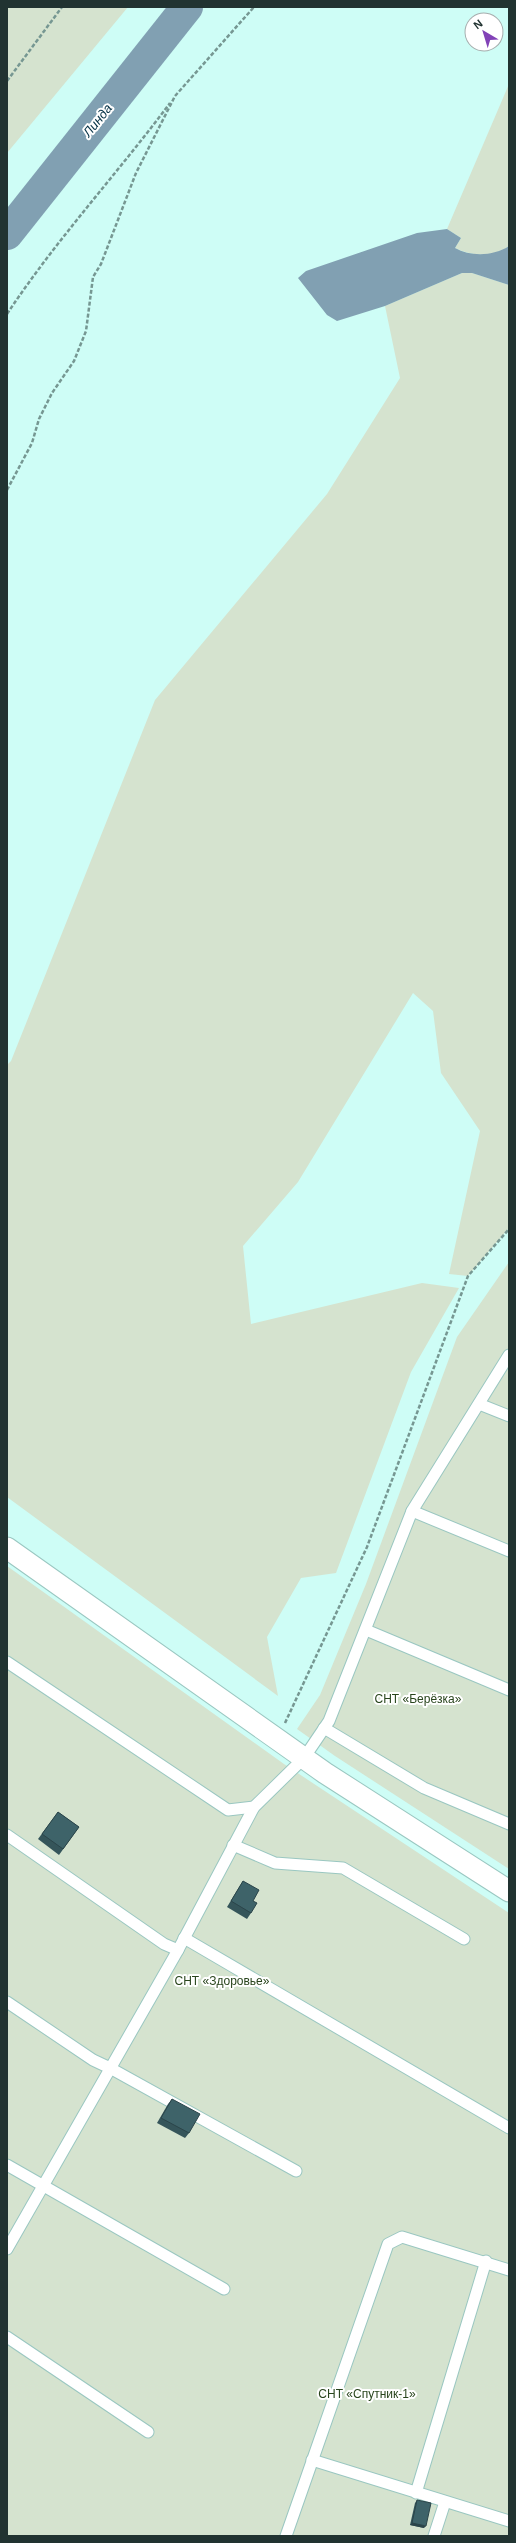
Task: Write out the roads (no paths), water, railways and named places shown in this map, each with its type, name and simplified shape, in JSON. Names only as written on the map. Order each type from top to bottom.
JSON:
[{"type":"street","points":[[7,1548],[304,1758],[509,1891]]},
{"type":"lane","points":[[7,2249],[178,1950],[254,1807],[304,1758],[329,1720],[412,1511],[509,1355]]},
{"type":"lane","points":[[479,1404],[509,1416]]},
{"type":"lane","points":[[412,1511],[509,1551]]},
{"type":"lane","points":[[366,1630],[509,1690]]},
{"type":"lane","points":[[7,1662],[228,1810],[254,1807]]},
{"type":"lane","points":[[324,1728],[424,1788],[509,1824]]},
{"type":"lane","points":[[7,1835],[164,1944],[178,1950]]},
{"type":"lane","points":[[233,1845],[275,1863],[343,1868],[464,1939]]},
{"type":"lane","points":[[184,1938],[509,2128]]},
{"type":"lane","points":[[7,2002],[93,2060],[296,2171]]},
{"type":"lane","points":[[7,2165],[224,2289]]},
{"type":"lane","points":[[286,2536],[388,2244],[402,2237],[486,2261],[509,2270]]},
{"type":"lane","points":[[416,2493],[486,2261]]},
{"type":"lane","points":[[7,2337],[148,2432]]},
{"type":"lane","points":[[312,2460],[509,2522]]},
{"type":"lane","points":[[434,2536],[445,2502]]},
{"type":"water","points":[[447,229],[461,238],[455,248],[468,253],[482,254],[496,252],[509,246],[509,285],[472,273],[462,273],[385,306],[337,321],[327,315],[298,278],[306,271],[417,233]]},
{"type":"waterway","name":"Линда","points":[[7,234],[187,7]]},
{"type":"park label","name":"СНТ «Берёзка»","points":[[418,1699]]},
{"type":"park label","name":"СНТ «Здоровье»","points":[[222,1981]]},
{"type":"park label","name":"СНТ «Спутник-1»","points":[[367,2394]]}]
